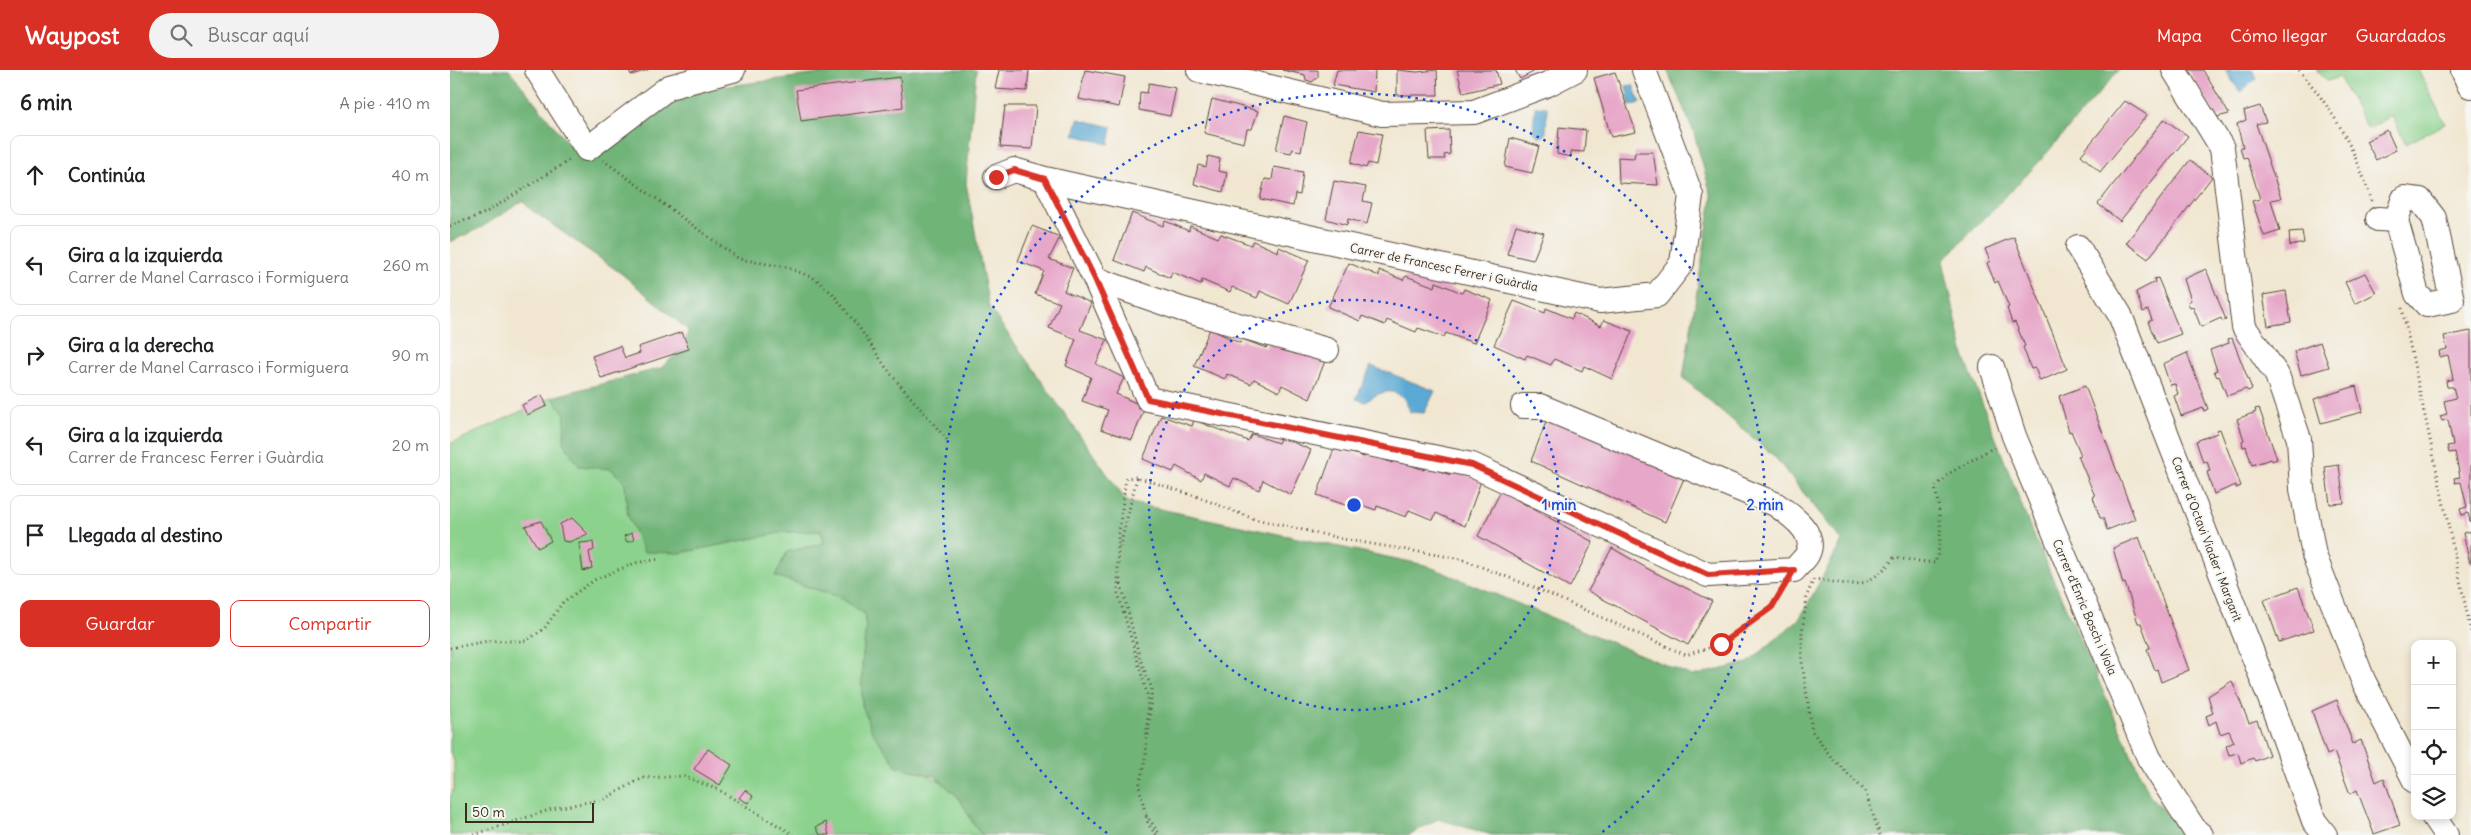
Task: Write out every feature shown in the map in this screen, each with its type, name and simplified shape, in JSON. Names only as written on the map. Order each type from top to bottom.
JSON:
[{"type":"main road","points":[[2465,70],[2471,84]]},
{"type":"street","points":[[537,70],[587,149],[669,87],[733,70]]},
{"type":"street","points":[[1199,70],[1382,114],[1474,112],[1548,84],[1575,70]]},
{"type":"street","name":"Carrer de Francesc Ferrer i Guàrdia","points":[[996,177],[1014,170],[1045,179],[1600,301],[1657,295],[1682,263],[1691,194],[1644,70]]},
{"type":"street","points":[[2174,70],[2222,148],[2244,327],[2277,376],[2299,439],[2302,490],[2314,555],[2363,680],[2412,775]]},
{"type":"street","points":[[1045,179],[1095,279],[1148,399],[1472,465],[1708,575],[1794,570],[1808,553],[1808,536],[1798,521],[1775,504],[1540,406],[1523,406]]},
{"type":"street","name":"Carrer d'Octavi Viader i Margarit","points":[[2078,248],[2120,314],[2271,702],[2314,821],[2325,835]]},
{"type":"street","points":[[1095,279],[1181,309],[1327,350]]},
{"type":"street","name":"Carrer d'Enric Bosch i Viola","points":[[1992,367],[2014,436],[2149,758],[2194,829],[2201,835]]},
{"type":"street","points":[[2436,820],[2446,835]]},
{"type":"path","points":[[2299,70],[2340,123],[2387,219]]},
{"type":"path","points":[[587,149],[739,259],[786,267],[816,279],[833,294],[860,329],[889,372],[949,442]]},
{"type":"path","points":[[2400,299],[2471,632]]},
{"type":"path","points":[[1880,835],[1865,791],[1831,757],[1812,731],[1802,662],[1803,614],[1807,595],[1814,579],[1866,584],[1879,576],[1894,558],[1935,563],[1940,550],[1942,524],[1935,487],[1950,473],[2014,436]]},
{"type":"path","points":[[1156,835],[1148,824],[1139,786],[1146,756],[1148,696],[1118,593],[1118,539],[1126,478],[1138,477],[1198,497],[1254,520],[1348,540],[1461,559],[1533,587],[1686,655],[1721,644],[1772,607],[1794,570]]},
{"type":"path","points":[[1138,477],[1120,550],[1120,582],[1140,659],[1152,689],[1148,738],[1141,785],[1146,815],[1160,835]]},
{"type":"path","points":[[450,648],[488,641],[526,641],[544,629],[563,602],[596,579],[635,563],[660,559]]},
{"type":"path","points":[[474,835],[552,809],[604,799],[643,778],[684,776],[719,790],[794,835]]},
{"type":"green space","points":[[450,70],[509,70],[583,162],[676,93],[848,70],[976,70],[966,183],[989,307],[1127,502],[1425,565],[1692,676],[1748,663],[1800,618],[1842,541],[1774,456],[1683,378],[1712,198],[1693,130],[1667,70],[2119,70],[2038,163],[1943,261],[1964,356],[2032,532],[2150,796],[2185,835],[1492,835],[1438,819],[1409,835],[983,835],[978,831],[959,798],[935,776],[897,766],[872,732],[862,705],[862,664],[866,628],[864,613],[839,597],[775,576],[787,552],[824,543],[821,531],[784,532],[680,553],[644,552],[628,516],[625,483],[611,469],[579,466],[564,443],[565,414],[552,397],[661,368],[685,346],[688,330],[622,274],[530,209],[523,201],[482,227],[450,242]]},
{"type":"green space","points":[[2316,70],[2418,70],[2445,124],[2406,144],[2392,116],[2368,129],[2339,77],[2328,81]]},
{"type":"green space","points":[[552,397],[565,414],[564,443],[611,469],[625,483],[628,516],[680,553],[784,532],[821,531],[824,543],[787,552],[775,576],[839,597],[864,613],[866,628],[862,664],[862,704],[897,766],[932,777],[948,786],[960,800],[973,823],[983,835],[450,835],[450,798],[454,787],[454,761],[450,752],[450,444]]},
{"type":"water","points":[[2225,70],[2252,70],[2257,78],[2240,92]]},
{"type":"water","points":[[1633,85],[1640,103],[1630,106],[1626,86]]},
{"type":"water","points":[[1535,107],[1547,107],[1546,132],[1544,136],[1540,137],[1533,131]]},
{"type":"water","points":[[1078,119],[1112,127],[1109,144],[1074,135]]},
{"type":"water","points":[[1371,366],[1435,391],[1424,413],[1410,412],[1403,398],[1392,392],[1379,394],[1366,402],[1356,399]]},
{"type":"building","points":[[629,70],[648,70],[631,75]]},
{"type":"building","points":[[999,70],[1029,70],[1027,91],[995,89]]},
{"type":"building","points":[[1085,70],[1125,77],[1119,107],[1079,99]]},
{"type":"building","points":[[1282,70],[1318,70],[1318,77],[1312,82],[1306,80],[1305,75]]},
{"type":"building","points":[[1337,70],[1375,70],[1374,92],[1333,85]]},
{"type":"building","points":[[1397,70],[1417,72],[1437,70],[1438,95],[1397,95]]},
{"type":"building","points":[[1457,70],[1496,70],[1500,84],[1463,93]]},
{"type":"building","points":[[1515,70],[1537,70],[1520,79]]},
{"type":"building","points":[[2188,70],[2203,70],[2229,114],[2217,117]]},
{"type":"building","points":[[1615,72],[1636,132],[1611,137],[1594,78]]},
{"type":"building","points":[[900,77],[903,107],[801,121],[796,90]]},
{"type":"building","points":[[1149,83],[1176,88],[1170,116],[1139,110],[1140,92],[1147,93]]},
{"type":"building","points":[[1212,99],[1258,111],[1252,129],[1247,129],[1244,143],[1204,133]]},
{"type":"building","points":[[2125,101],[2147,115],[2100,172],[2081,155]]},
{"type":"building","points":[[1005,106],[1036,106],[1032,149],[1000,147]]},
{"type":"building","points":[[2260,106],[2266,122],[2256,124],[2281,198],[2271,200],[2280,231],[2264,236],[2252,201],[2260,199],[2247,157],[2243,158],[2240,147],[2243,147],[2237,124],[2246,120],[2244,111]]},
{"type":"building","points":[[1284,116],[1307,122],[1301,151],[1293,149],[1291,153],[1276,150]]},
{"type":"building","points":[[2164,119],[2188,136],[2120,221],[2098,204]]},
{"type":"building","points":[[1559,127],[1586,130],[1584,152],[1571,151],[1571,157],[1557,154]]},
{"type":"building","points":[[1359,130],[1382,134],[1376,165],[1368,163],[1366,168],[1351,163]]},
{"type":"building","points":[[1449,130],[1450,154],[1444,155],[1445,159],[1429,159],[1427,131]]},
{"type":"building","points":[[2387,130],[2396,150],[2376,160],[2366,141]]},
{"type":"building","points":[[1510,138],[1539,146],[1532,173],[1505,167]]},
{"type":"building","points":[[1635,152],[1653,152],[1658,185],[1619,183],[1618,157],[1634,158]]},
{"type":"building","points":[[1208,156],[1220,159],[1218,171],[1227,173],[1223,192],[1194,184],[1198,165],[1206,167]]},
{"type":"building","points":[[2190,160],[2212,177],[2148,259],[2126,243]]},
{"type":"building","points":[[1274,167],[1303,172],[1300,195],[1295,194],[1293,206],[1260,199],[1265,179],[1272,180]]},
{"type":"building","points":[[1334,181],[1366,187],[1363,201],[1372,203],[1367,224],[1348,219],[1347,225],[1326,219]]},
{"type":"building","points":[[1132,213],[1163,226],[1165,221],[1189,231],[1190,226],[1218,238],[1221,234],[1251,245],[1253,241],[1278,252],[1279,247],[1309,260],[1289,304],[1260,291],[1257,298],[1232,287],[1230,292],[1202,280],[1201,284],[1172,272],[1170,278],[1146,267],[1144,272],[1114,260]]},
{"type":"building","points":[[1516,225],[1544,233],[1533,260],[1507,254]]},
{"type":"building","points":[[1032,226],[1060,237],[1049,259],[1073,268],[1064,291],[1091,303],[1080,330],[1107,340],[1096,364],[1124,378],[1116,394],[1145,407],[1132,440],[1101,429],[1108,410],[1082,401],[1091,377],[1066,366],[1076,339],[1049,328],[1060,303],[1035,294],[1044,271],[1018,261]]},
{"type":"building","points":[[2302,231],[2304,243],[2290,246],[2289,232]]},
{"type":"building","points":[[2014,237],[2067,369],[2040,381],[2035,368],[2031,369],[2023,347],[2025,346],[2015,322],[2012,323],[2007,308],[2009,307],[1998,281],[1995,283],[1987,263],[1990,261],[1985,249]]},
{"type":"building","points":[[1349,263],[1379,276],[1379,270],[1403,280],[1406,276],[1435,287],[1436,282],[1462,293],[1464,289],[1492,300],[1474,343],[1446,333],[1444,337],[1418,328],[1416,332],[1387,320],[1385,325],[1362,316],[1360,321],[1328,307]]},
{"type":"building","points":[[2206,269],[2226,320],[2222,321],[2221,318],[2201,327],[2193,307],[2190,308],[2188,302],[2191,300],[2184,279]]},
{"type":"building","points":[[2365,273],[2376,293],[2355,304],[2345,282]]},
{"type":"building","points":[[2158,278],[2181,334],[2157,343],[2148,322],[2152,320],[2148,310],[2143,312],[2136,292],[2155,282],[2154,279]]},
{"type":"building","points":[[2286,291],[2291,322],[2268,326],[2263,295]]},
{"type":"building","points":[[1514,301],[1545,313],[1546,308],[1572,319],[1574,313],[1601,326],[1604,320],[1632,331],[1612,379],[1584,366],[1582,371],[1554,359],[1551,365],[1527,355],[1525,359],[1494,345]]},
{"type":"building","points":[[1210,329],[1240,343],[1242,339],[1266,348],[1269,342],[1296,354],[1297,348],[1325,361],[1310,399],[1282,385],[1279,392],[1254,379],[1251,384],[1227,374],[1225,379],[1194,366]]},
{"type":"building","points":[[2471,331],[2470,522],[2468,513],[2462,515],[2460,509],[2467,507],[2461,482],[2455,483],[2454,478],[2460,477],[2455,452],[2449,453],[2447,446],[2453,445],[2448,420],[2442,421],[2440,416],[2447,414],[2444,401],[2456,398],[2453,387],[2447,387],[2446,381],[2453,379],[2448,355],[2440,357],[2439,351],[2447,349],[2444,336]]},
{"type":"building","points":[[682,332],[689,349],[601,378],[592,356],[620,346],[625,358],[640,353],[638,347]]},
{"type":"building","points":[[2232,338],[2252,389],[2248,391],[2246,389],[2227,396],[2219,376],[2217,377],[2214,371],[2217,370],[2210,350],[2229,343],[2228,339]]},
{"type":"building","points":[[2320,342],[2329,367],[2301,375],[2294,351]]},
{"type":"building","points":[[2187,353],[2208,409],[2204,411],[2203,408],[2181,416],[2174,396],[2178,394],[2175,384],[2170,385],[2163,364]]},
{"type":"building","points":[[2085,386],[2135,519],[2107,530],[2103,518],[2100,518],[2093,497],[2095,496],[2078,456],[2081,455],[2071,431],[2069,432],[2059,396]]},
{"type":"building","points":[[2356,386],[2362,412],[2321,423],[2314,399]]},
{"type":"building","points":[[542,395],[547,406],[527,415],[522,405]]},
{"type":"building","points":[[2259,408],[2277,459],[2252,465],[2246,446],[2243,447],[2242,441],[2244,440],[2237,419],[2256,412],[2255,409]]},
{"type":"building","points":[[1161,416],[1192,426],[1194,420],[1248,441],[1252,434],[1278,443],[1281,437],[1311,450],[1291,495],[1263,480],[1259,490],[1234,478],[1230,486],[1204,473],[1201,480],[1176,466],[1173,472],[1143,459]]},
{"type":"building","points":[[1548,417],[1685,476],[1665,522],[1531,461]]},
{"type":"building","points":[[2220,429],[2241,486],[2236,488],[2236,485],[2214,494],[2207,472],[2210,471],[2207,461],[2203,462],[2196,441],[2217,433],[2216,430]]},
{"type":"building","points":[[1335,446],[1364,457],[1367,452],[1392,463],[1395,459],[1424,470],[1425,465],[1450,475],[1453,470],[1481,481],[1465,526],[1436,513],[1433,520],[1409,510],[1406,517],[1377,506],[1376,510],[1350,501],[1348,506],[1317,495]]},
{"type":"building","points":[[2339,465],[2344,503],[2330,504],[2325,467]]},
{"type":"building","points":[[1501,491],[1593,542],[1570,587],[1478,536]]},
{"type":"building","points":[[572,518],[588,534],[569,542],[563,541],[560,524]]},
{"type":"building","points":[[541,521],[551,541],[538,548],[525,526]]},
{"type":"building","points":[[2471,531],[2471,563],[2470,563],[2463,533]]},
{"type":"building","points":[[632,533],[634,540],[627,542],[624,536]]},
{"type":"building","points":[[2139,537],[2189,670],[2161,682],[2147,649],[2150,648],[2141,623],[2138,623],[2125,583],[2123,584],[2113,548]]},
{"type":"building","points":[[593,542],[594,550],[589,552],[592,568],[583,571],[579,543]]},
{"type":"building","points":[[1612,548],[1650,570],[1712,601],[1688,645],[1588,591]]},
{"type":"building","points":[[2298,587],[2314,630],[2279,642],[2264,600]]},
{"type":"building","points":[[2232,681],[2249,723],[2257,720],[2269,755],[2255,761],[2253,758],[2241,763],[2238,753],[2229,755],[2226,746],[2234,742],[2229,731],[2220,734],[2216,721],[2209,725],[2206,716],[2213,713],[2208,696]]},
{"type":"building","points":[[2337,700],[2353,744],[2361,740],[2376,782],[2384,778],[2400,825],[2374,834],[2357,790],[2350,794],[2334,752],[2327,755],[2312,711]]},
{"type":"building","points":[[708,749],[732,765],[720,785],[694,769]]},
{"type":"building","points":[[745,790],[753,796],[748,803],[739,798]]},
{"type":"building","points":[[826,822],[829,835],[820,835],[816,827]]},
{"type":"route","points":[[996,177],[1014,170],[1045,179],[1095,279],[1148,399],[1472,465],[1708,575],[1769,573],[1794,570],[1772,607],[1721,644]]}]
